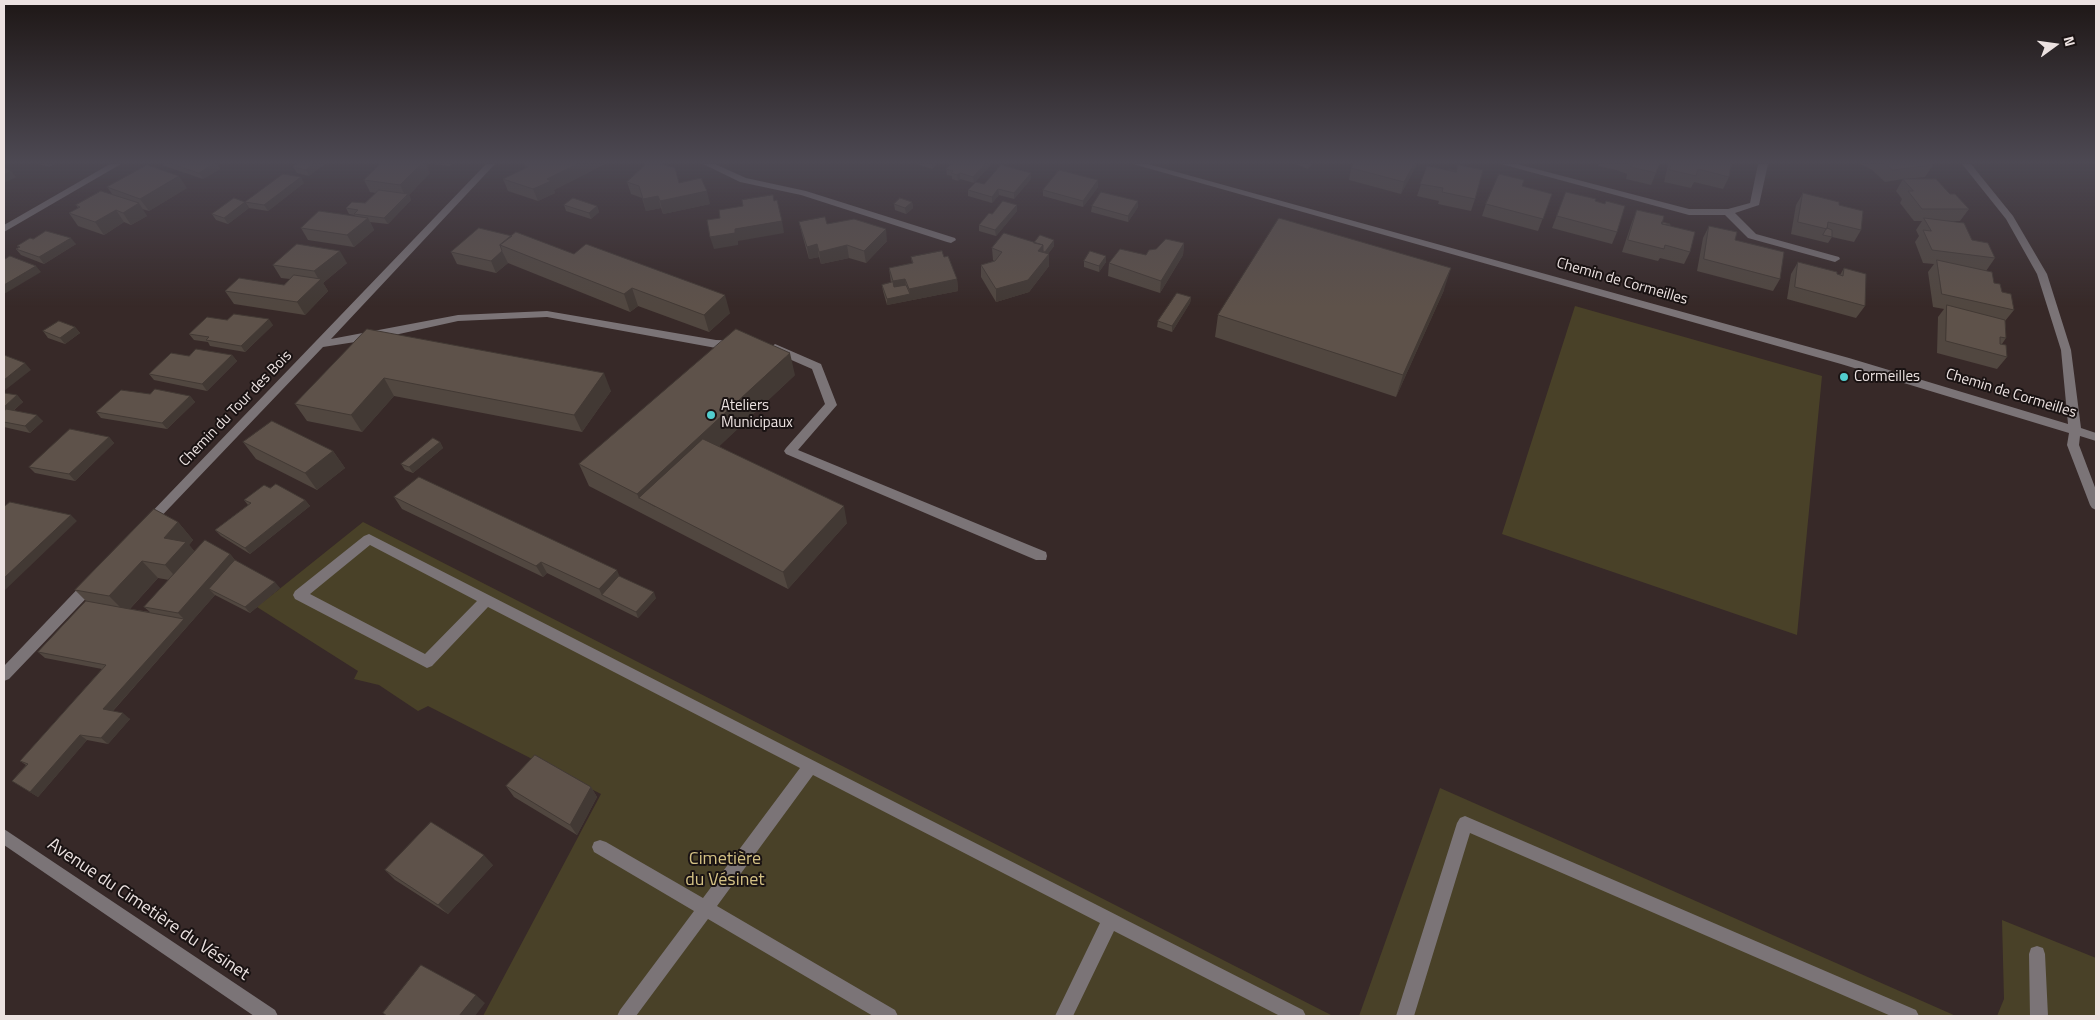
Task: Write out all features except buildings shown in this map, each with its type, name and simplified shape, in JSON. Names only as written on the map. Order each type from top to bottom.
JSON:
[{"type":"street","points":[[4,229],[34,212]]},
{"type":"street","name":"Chemin du Tour des Bois","points":[[137,535],[446,212]]},
{"type":"street","points":[[862,212],[951,240]]},
{"type":"street","name":"Chemin de Cormeilles","points":[[1308,212],[1835,358],[2096,437]]},
{"type":"street","points":[[1687,212],[1728,212],[1752,236],[1835,260]]},
{"type":"street","points":[[2005,212],[2042,274],[2066,350],[2075,430],[2073,445],[2096,505]]},
{"type":"street","points":[[319,344],[381,334],[458,318],[547,314],[716,344],[744,344]]},
{"type":"street","points":[[763,343],[817,367],[831,405],[790,450],[1041,556]]},
{"type":"street","points":[[487,599],[427,662],[300,595],[369,539],[487,599],[1296,1016]]},
{"type":"street","points":[[4,675],[10,662],[103,571]]},
{"type":"street","points":[[626,1016],[704,908],[811,766]]},
{"type":"street","points":[[1405,1016],[1465,823],[1910,1016]]},
{"type":"street","name":"Avenue du Cimetière du Vésinet","points":[[4,836],[269,1016]]},
{"type":"street","points":[[600,847],[889,1016]]},
{"type":"street","points":[[1064,1016],[1110,920]]},
{"type":"street","points":[[2037,954],[2039,1016]]},
{"type":"green space","points":[[1575,306],[1822,376],[1797,635],[1502,534]]},
{"type":"green space","name":"Cimetière du Vésinet","points":[[363,522],[1333,1016],[483,1016],[601,794],[428,706],[418,711],[379,685],[354,679],[358,671],[257,607]]},
{"type":"green space","points":[[1440,788],[1956,1016],[1359,1016]]},
{"type":"green space","points":[[2002,920],[2096,958],[2096,1016],[1997,1016],[2004,999]]},
{"type":"place","name":"Cormeilles","points":[[1844,377]]},
{"type":"place","name":"Ateliers Municipaux","points":[[711,415]]}]
